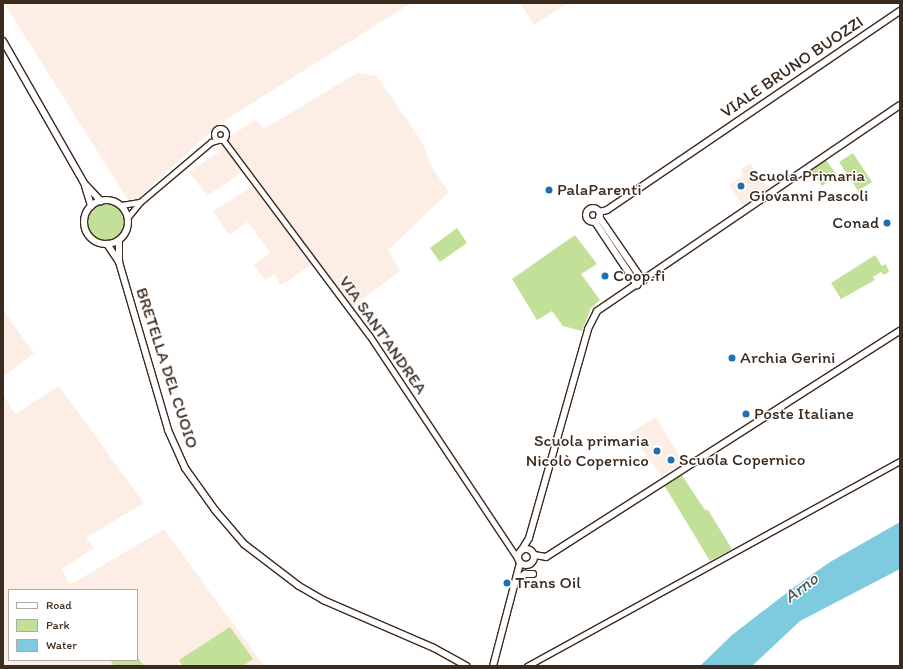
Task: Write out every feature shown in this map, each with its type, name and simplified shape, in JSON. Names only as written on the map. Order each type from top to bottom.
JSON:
[{"type":"main road","name":"VIALE BRUNO BUOZZI","points":[[597,217],[900,11]]},
{"type":"main road","points":[[3,41],[84,183],[91,206],[101,201],[112,201],[121,205],[128,217]]},
{"type":"main road","points":[[494,666],[520,572],[521,552],[529,538],[590,323],[597,311],[900,106]]},
{"type":"main road","points":[[84,183],[101,201]]},
{"type":"main road","name":"BRETELLA DEL CUOIO","points":[[91,206],[84,220],[86,231],[94,240],[107,244],[119,262]]},
{"type":"main road","name":"BRETELLA DEL CUOIO","points":[[128,217],[128,228],[119,240],[119,262],[168,430],[185,468],[215,510],[244,544],[299,586],[352,614],[434,648],[466,666]]},
{"type":"main road","points":[[597,217],[643,281]]},
{"type":"main road","points":[[597,217],[637,285]]},
{"type":"main road","points":[[107,244],[119,240]]},
{"type":"main road","points":[[521,552],[546,557],[900,330]]},
{"type":"main road","points":[[521,562],[532,563],[529,538]]},
{"type":"main road","points":[[518,579],[525,574],[533,574]]},
{"type":"street","points":[[211,142],[216,129],[222,128],[225,131],[222,139]]},
{"type":"street","points":[[214,133],[222,139]]},
{"type":"street","points":[[128,217],[140,202],[211,142],[222,139]]},
{"type":"street","name":"VIA SANT'ANDREA","points":[[222,139],[228,144],[369,335],[521,562]]},
{"type":"street","points":[[121,205],[140,202]]},
{"type":"street","points":[[528,666],[900,461]]},
{"type":"street","name":"VIA SANT'ANDREA","points":[[510,546],[521,552]]},
{"type":"shaded area","points":[[4,3],[411,3],[219,124],[137,199],[128,200]]},
{"type":"shaded area","points":[[520,3],[568,3],[534,25]]},
{"type":"shaded area","points":[[357,73],[377,76],[422,142],[431,166],[449,192],[388,250],[400,271],[352,307],[316,262],[281,285],[274,274],[265,280],[253,265],[270,253],[248,222],[229,235],[213,211],[255,185],[245,170],[207,196],[189,172],[222,150],[219,144],[256,119],[264,129]]},
{"type":"shaded area","points":[[750,163],[770,191],[745,208],[729,185],[743,175],[740,170]]},
{"type":"shaded area","points":[[3,310],[34,353],[3,377]]},
{"type":"shaded area","points":[[59,386],[144,503],[86,538],[94,548],[62,569],[70,585],[164,529],[264,666],[3,666],[3,394],[15,414]]},
{"type":"shaded area","points":[[656,417],[683,463],[661,476],[630,433]]},
{"type":"green space","points":[[853,153],[872,182],[858,191],[839,162]]},
{"type":"green space","points":[[826,160],[837,175],[822,186],[811,170]]},
{"type":"green space","points":[[103,203],[111,203],[123,212],[126,222],[123,232],[117,238],[111,241],[103,241],[91,232],[88,226],[88,218],[97,206]]},
{"type":"green space","points":[[457,228],[467,243],[440,262],[430,248]]},
{"type":"green space","points":[[575,235],[597,264],[581,274],[600,300],[591,308],[582,331],[563,326],[552,311],[537,320],[512,279]]},
{"type":"green space","points":[[875,255],[882,266],[886,264],[889,272],[884,275],[881,272],[873,277],[875,280],[841,299],[831,283]]},
{"type":"green space","points":[[681,474],[705,510],[708,510],[732,549],[710,561],[664,485]]},
{"type":"green space","points":[[230,627],[253,659],[243,666],[183,666],[179,660]]},
{"type":"green space","points":[[138,657],[144,666],[114,666],[111,661],[138,661]]},
{"type":"water","name":"Arno","points":[[900,522],[900,569],[800,621],[752,666],[700,666],[732,635],[793,588],[830,562]]},
{"type":"place","name":"Scuola Primaria Giovanni Pascoli","points":[[741,186]]},
{"type":"place","name":"PalaParenti","points":[[549,190]]},
{"type":"place","name":"Conad","points":[[887,223]]},
{"type":"place","name":"Coop.fi","points":[[605,276]]},
{"type":"place","name":"Archia Gerini","points":[[732,358]]},
{"type":"place","name":"Poste Italiane","points":[[746,414]]},
{"type":"place","name":"Scuola primaria Nicolò Copernico","points":[[657,451]]},
{"type":"place","name":"Scuola Copernico","points":[[671,460]]},
{"type":"place","name":"Trans Oil","points":[[507,583]]}]
